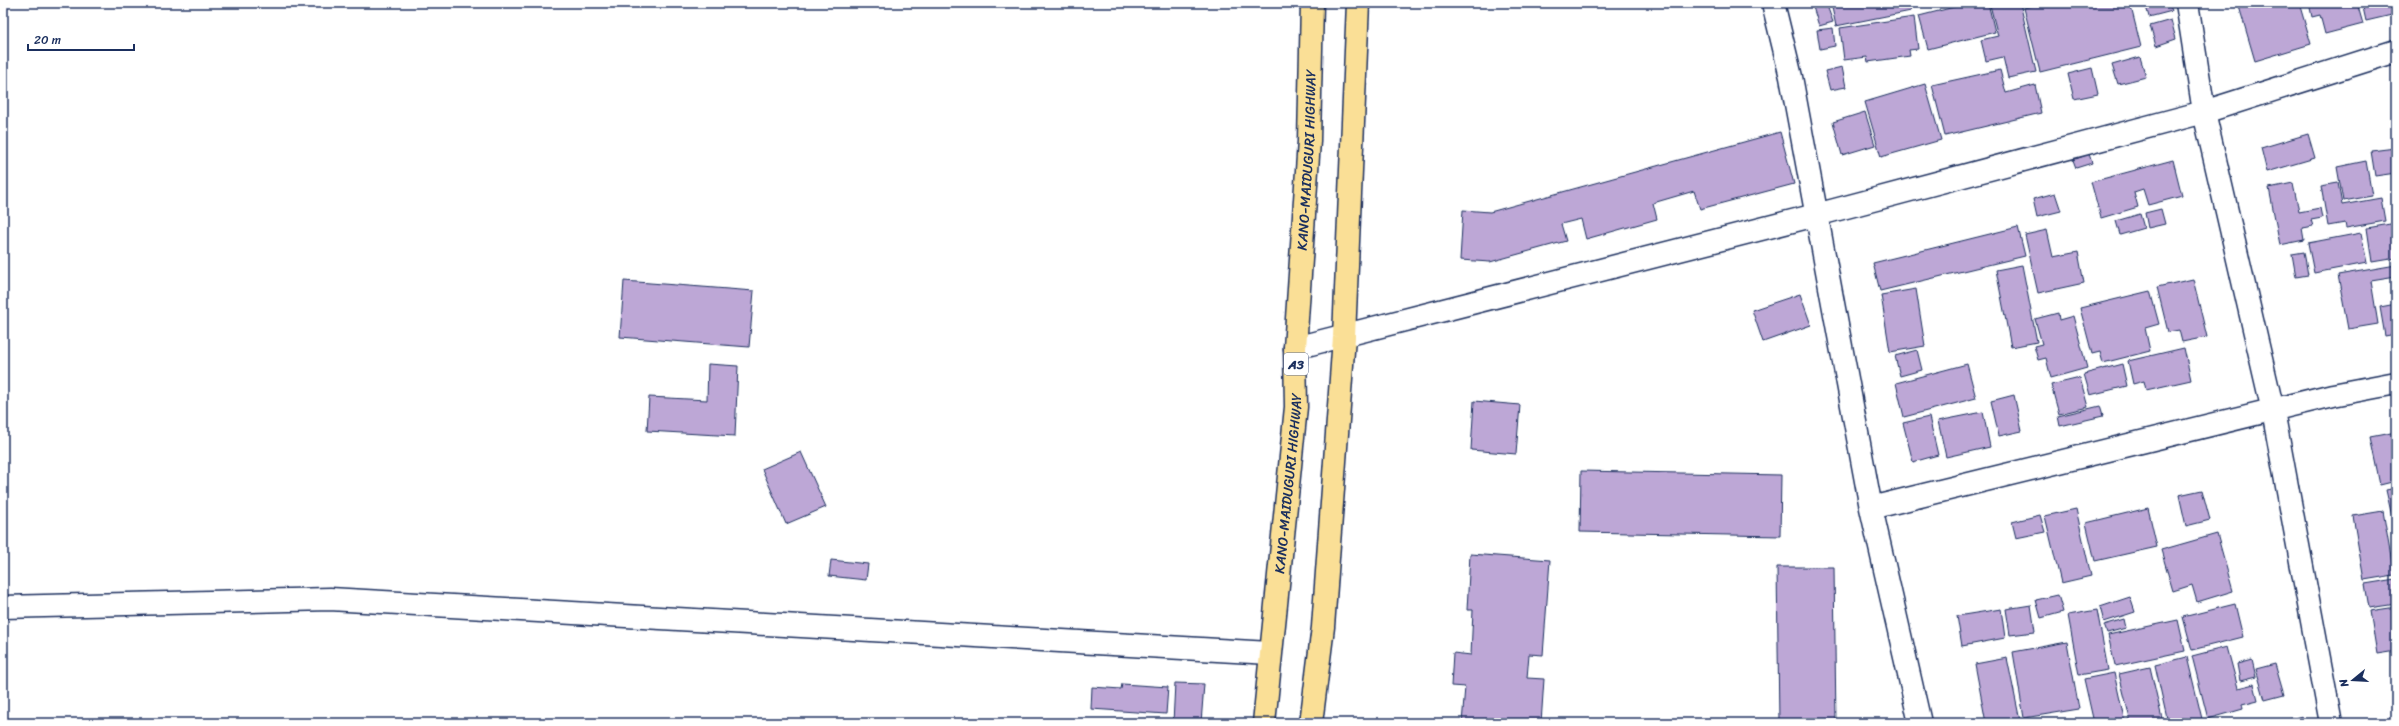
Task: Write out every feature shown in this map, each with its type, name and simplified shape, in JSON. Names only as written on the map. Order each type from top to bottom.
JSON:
[{"type":"highway","name":"KANO-MAIDUGURI HIGHWAY","points":[[1264,723],[1296,407],[1295,348],[1309,141],[1312,3]]},
{"type":"highway","points":[[1311,723],[1323,619],[1344,337],[1358,3]]},
{"type":"street","points":[[1773,3],[1791,77],[1871,508],[1920,723]]},
{"type":"street","points":[[2187,3],[2204,112],[2273,411],[2331,723]]},
{"type":"street","points":[[1295,348],[1344,337],[1816,215],[2204,112],[2396,51]]},
{"type":"street","points":[[1871,508],[2333,396],[2396,383]]},
{"type":"street","points":[[3,607],[330,599],[1270,653]]},
{"type":"building","points":[[1826,3],[1833,22],[1819,26],[1813,7]]},
{"type":"building","points":[[1831,3],[1909,3],[1911,11],[1836,26]]},
{"type":"building","points":[[1970,3],[1988,3],[1995,32],[1928,49],[1919,16]]},
{"type":"building","points":[[1998,3],[2020,3],[2036,72],[2008,78],[2003,57],[1986,61],[1981,40],[1998,36],[1990,5]]},
{"type":"building","points":[[2043,3],[2130,3],[2141,47],[2040,72],[2024,8]]},
{"type":"building","points":[[2145,3],[2169,3],[2172,11],[2149,17]]},
{"type":"building","points":[[2238,3],[2299,3],[2311,44],[2255,61]]},
{"type":"building","points":[[2309,3],[2357,3],[2363,24],[2325,34],[2320,15],[2312,17]]},
{"type":"building","points":[[2362,3],[2396,3],[2396,14],[2366,21]]},
{"type":"building","points":[[1914,17],[1918,49],[1909,50],[1910,56],[1868,62],[1867,57],[1844,60],[1840,28]]},
{"type":"building","points":[[2171,20],[2176,39],[2156,46],[2150,26]]},
{"type":"building","points":[[1833,28],[1835,46],[1820,49],[1817,30]]},
{"type":"building","points":[[2140,57],[2146,77],[2118,84],[2112,65]]},
{"type":"building","points":[[1842,67],[1846,87],[1830,90],[1825,71]]},
{"type":"building","points":[[2092,68],[2098,94],[2074,99],[2068,74]]},
{"type":"building","points":[[2000,70],[2006,93],[2035,85],[2041,113],[1945,136],[1932,85]]},
{"type":"building","points":[[1925,84],[1941,140],[1881,157],[1865,102]]},
{"type":"building","points":[[1865,112],[1875,145],[1842,155],[1833,122]]},
{"type":"building","points":[[1780,132],[1794,184],[1700,209],[1694,191],[1653,203],[1657,219],[1586,239],[1581,219],[1561,224],[1566,241],[1490,262],[1460,260],[1463,210],[1490,212]]},
{"type":"building","points":[[2308,134],[2315,158],[2267,172],[2261,148]]},
{"type":"building","points":[[2395,148],[2396,173],[2375,176],[2371,151]]},
{"type":"building","points":[[2089,154],[2092,163],[2076,168],[2073,160]]},
{"type":"building","points":[[2173,160],[2182,196],[2148,205],[2143,189],[2134,192],[2138,207],[2101,218],[2091,182]]},
{"type":"building","points":[[2366,161],[2372,196],[2343,201],[2337,167]]},
{"type":"building","points":[[2293,183],[2299,212],[2320,208],[2322,218],[2311,220],[2313,226],[2302,228],[2304,240],[2280,245],[2269,188]]},
{"type":"building","points":[[2338,183],[2342,205],[2381,198],[2385,221],[2346,228],[2345,223],[2328,226],[2321,186]]},
{"type":"building","points":[[2055,193],[2061,211],[2037,217],[2033,199]]},
{"type":"building","points":[[2161,209],[2165,224],[2148,228],[2145,213]]},
{"type":"building","points":[[2140,214],[2144,228],[2120,235],[2116,221]]},
{"type":"building","points":[[2396,223],[2396,258],[2372,262],[2367,228]]},
{"type":"building","points":[[2018,227],[2025,256],[1880,291],[1873,263]]},
{"type":"building","points":[[2047,230],[2053,257],[2078,252],[2084,283],[2038,293],[2025,235]]},
{"type":"building","points":[[2361,233],[2367,263],[2314,273],[2308,243]]},
{"type":"building","points":[[2304,252],[2308,275],[2296,277],[2292,254]]},
{"type":"building","points":[[2022,265],[2037,342],[2011,347],[1996,270]]},
{"type":"building","points":[[2396,265],[2396,277],[2371,281],[2378,324],[2348,329],[2338,275]]},
{"type":"building","points":[[2193,279],[2207,337],[2182,342],[2179,330],[2168,332],[2157,287]]},
{"type":"building","points":[[624,281],[754,291],[749,347],[620,337]]},
{"type":"building","points":[[1916,289],[1925,346],[1890,352],[1881,295]]},
{"type":"building","points":[[2150,291],[2159,324],[2145,328],[2150,351],[2103,363],[2100,352],[2092,354],[2080,308]]},
{"type":"building","points":[[1800,294],[1811,325],[1763,342],[1752,310]]},
{"type":"building","points":[[2396,304],[2396,334],[2385,336],[2380,307]]},
{"type":"building","points":[[2058,313],[2059,320],[2073,316],[2087,368],[2051,378],[2046,358],[2038,360],[2034,346],[2042,344],[2035,319]]},
{"type":"building","points":[[2184,348],[2191,380],[2146,390],[2144,381],[2133,384],[2128,361]]},
{"type":"building","points":[[1917,350],[1922,370],[1900,376],[1895,356]]},
{"type":"building","points":[[708,364],[738,366],[735,436],[647,431],[649,397],[707,400]]},
{"type":"building","points":[[1967,364],[1976,398],[1904,417],[1896,383]]},
{"type":"building","points":[[2122,364],[2127,386],[2090,395],[2084,374]]},
{"type":"building","points":[[2080,378],[2088,407],[2059,414],[2051,385]]},
{"type":"building","points":[[2014,395],[2022,431],[1999,436],[1991,401]]},
{"type":"building","points":[[1474,401],[1520,405],[1516,454],[1471,450]]},
{"type":"building","points":[[2100,406],[2103,416],[2060,426],[2058,416]]},
{"type":"building","points":[[1983,412],[1990,447],[1946,457],[1938,421]]},
{"type":"building","points":[[1929,417],[1938,455],[1913,462],[1903,423]]},
{"type":"building","points":[[2396,432],[2396,481],[2380,485],[2370,437]]},
{"type":"building","points":[[801,452],[826,507],[786,524],[762,469]]},
{"type":"building","points":[[1581,471],[1781,475],[1780,536],[1580,532]]},
{"type":"building","points":[[2396,488],[2396,534],[2386,490]]},
{"type":"building","points":[[2202,490],[2210,520],[2186,526],[2179,495]]},
{"type":"building","points":[[2148,508],[2157,547],[2095,561],[2086,523]]},
{"type":"building","points":[[2076,509],[2091,576],[2061,583],[2045,516]]},
{"type":"building","points":[[2383,511],[2394,575],[2364,580],[2353,516]]},
{"type":"building","points":[[2040,515],[2045,532],[2016,538],[2012,522]]},
{"type":"building","points":[[2217,534],[2233,591],[2197,602],[2192,585],[2173,591],[2161,550]]},
{"type":"building","points":[[1470,554],[1550,560],[1543,655],[1529,654],[1527,678],[1544,679],[1541,723],[1462,723],[1465,687],[1451,686],[1453,653],[1471,655],[1473,610],[1467,610]]},
{"type":"building","points":[[831,560],[868,564],[866,580],[829,576]]},
{"type":"building","points":[[1777,567],[1834,567],[1836,723],[1779,723]]},
{"type":"building","points":[[2396,579],[2396,604],[2369,608],[2365,584]]},
{"type":"building","points":[[2058,595],[2063,612],[2041,618],[2036,600]]},
{"type":"building","points":[[2130,597],[2135,612],[2104,622],[2100,607]]},
{"type":"building","points":[[2235,604],[2243,637],[2192,650],[2183,617]]},
{"type":"building","points":[[2031,605],[2035,632],[2010,635],[2006,609]]},
{"type":"building","points":[[2396,607],[2396,651],[2377,654],[2370,611]]},
{"type":"building","points":[[2001,609],[2005,638],[1962,646],[1957,616]]},
{"type":"building","points":[[2097,610],[2108,670],[2079,675],[2068,615]]},
{"type":"building","points":[[2124,619],[2126,628],[2107,633],[2104,625]]},
{"type":"building","points":[[2178,620],[2185,651],[2115,666],[2108,635]]},
{"type":"building","points":[[2067,642],[2079,709],[2024,718],[2013,652]]},
{"type":"building","points":[[2227,647],[2238,688],[2254,684],[2258,700],[2242,704],[2243,709],[2208,719],[2192,656]]},
{"type":"building","points":[[2187,657],[2203,723],[2168,723],[2155,665]]},
{"type":"building","points":[[2007,658],[2020,721],[1986,723],[1975,664]]},
{"type":"building","points":[[2252,660],[2256,677],[2240,681],[2237,664]]},
{"type":"building","points":[[2275,664],[2284,695],[2265,700],[2256,669]]},
{"type":"building","points":[[2150,667],[2163,723],[2131,723],[2119,674]]},
{"type":"building","points":[[2114,673],[2125,723],[2094,723],[2084,679]]},
{"type":"building","points":[[1175,683],[1204,684],[1201,723],[1173,723]]},
{"type":"building","points":[[1122,684],[1168,687],[1166,714],[1091,709],[1092,687],[1121,689]]},
{"type":"building","points":[[2302,716],[2304,723],[2274,723]]}]
